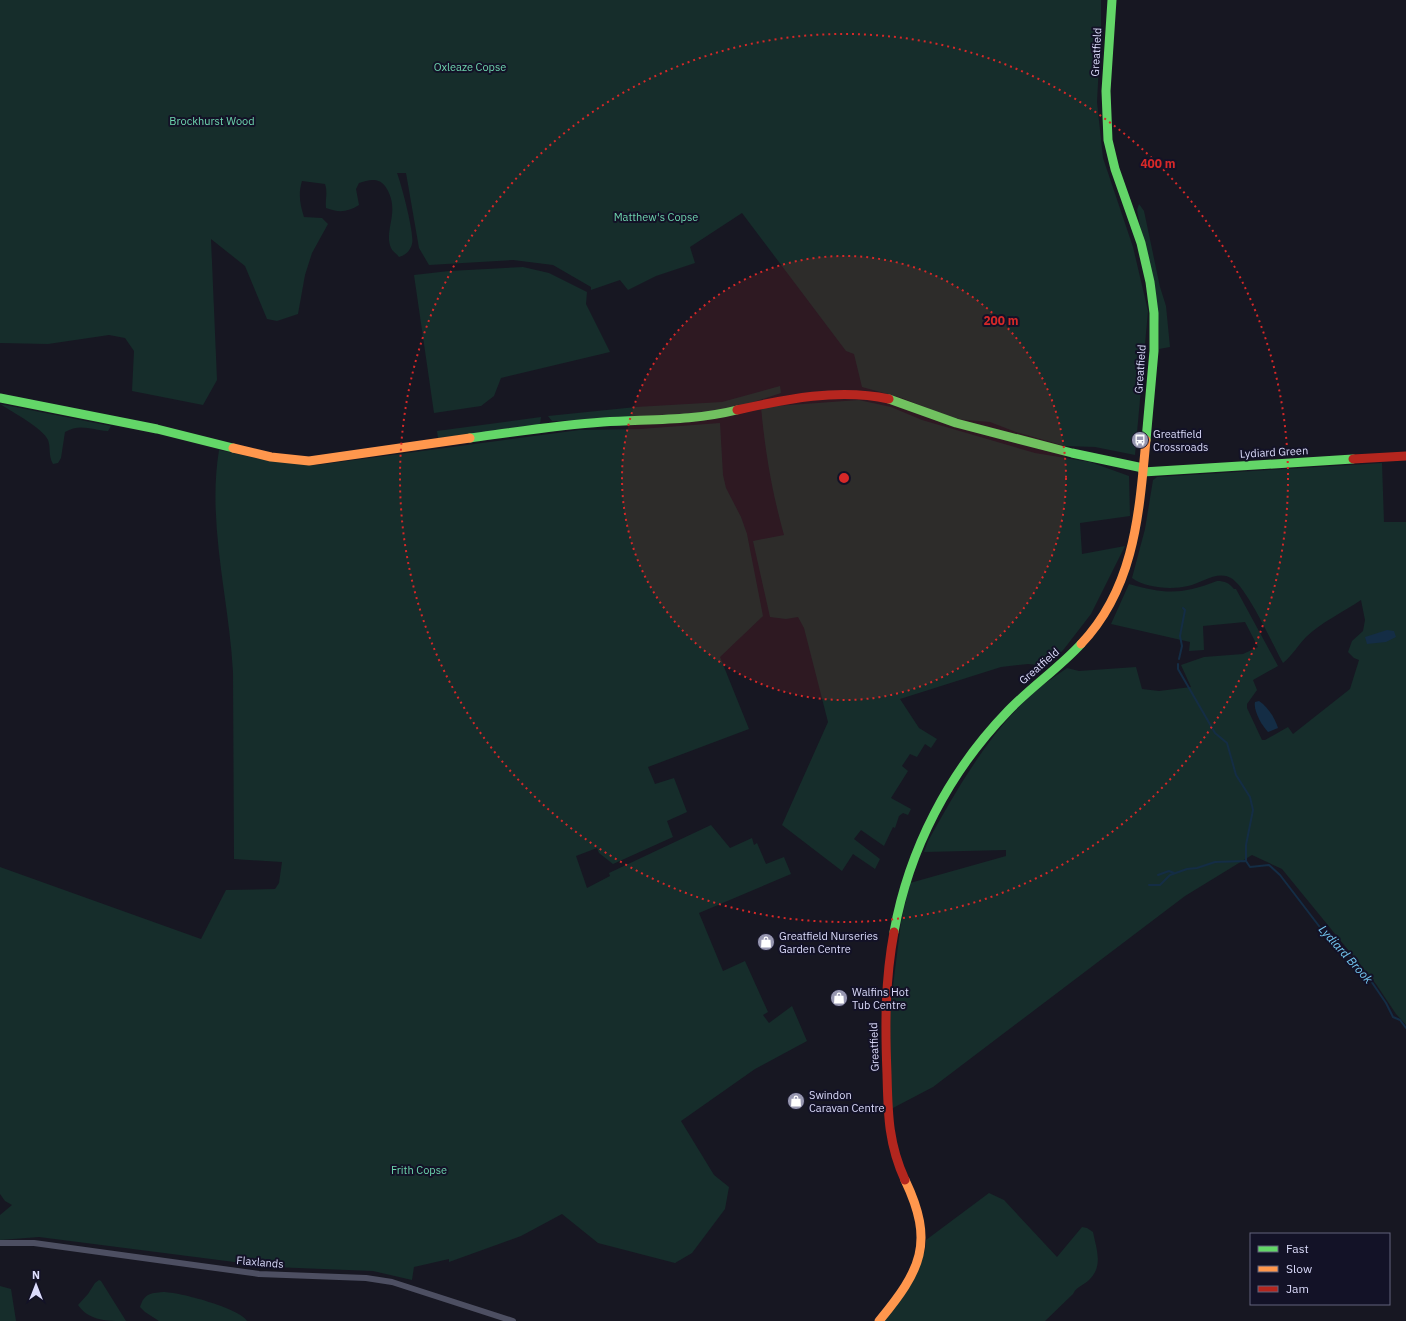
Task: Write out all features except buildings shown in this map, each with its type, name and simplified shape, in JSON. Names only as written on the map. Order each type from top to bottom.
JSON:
[{"type":"street","name":"Greatfield","points":[[879,1321],[907,1284],[919,1255],[922,1237],[922,1221],[919,1210],[898,1164],[892,1146],[889,1121],[885,1034],[886,1002],[897,914],[909,869],[935,812],[980,744],[1017,702],[1087,639],[1109,608],[1123,579],[1132,552],[1143,470],[1152,375],[1155,318],[1145,260],[1135,222],[1115,168],[1108,136],[1106,115],[1107,50],[1112,0]]},
{"type":"street","name":"Lydiard Green","points":[[0,398],[157,429],[272,457],[309,461],[546,427],[603,422],[673,419],[721,414],[789,398],[863,394],[888,399],[956,423],[1072,454],[1143,470],[1406,456]]},
{"type":"street","name":"Flaxlands","points":[[0,1243],[34,1243],[259,1274],[366,1278],[392,1282],[513,1321]]},
{"type":"green space","points":[[0,0],[1101,0],[1097,102],[1103,158],[1133,247],[1148,311],[1135,455],[1095,447],[1065,446],[1016,432],[990,422],[955,419],[902,398],[862,387],[854,354],[846,351],[742,213],[690,247],[695,263],[656,276],[628,290],[620,280],[591,290],[591,287],[553,265],[513,260],[429,265],[419,248],[406,173],[397,173],[410,220],[412,244],[410,249],[404,255],[399,257],[392,249],[389,241],[392,204],[390,195],[382,183],[373,180],[359,183],[356,189],[359,205],[347,210],[335,211],[326,208],[325,184],[302,181],[300,199],[304,217],[322,218],[328,224],[312,253],[305,275],[298,314],[277,321],[267,319],[245,266],[211,239],[217,380],[203,405],[132,391],[134,351],[125,338],[109,335],[48,344],[0,343]]},
{"type":"green space","points":[[1139,204],[1144,211],[1160,287],[1166,306],[1170,347],[1159,349],[1159,324],[1137,210]]},
{"type":"green space","points":[[523,267],[549,273],[587,292],[586,304],[610,352],[501,378],[494,396],[481,406],[434,413],[414,275],[449,271]]},
{"type":"green space","points":[[780,386],[781,393],[738,407],[703,413],[559,421],[552,421],[548,416],[636,407],[722,402]]},
{"type":"green space","points":[[859,400],[891,407],[922,420],[1035,453],[1090,462],[1129,476],[1130,516],[1080,523],[1082,554],[1125,546],[1091,614],[1064,649],[1048,666],[1028,664],[1001,667],[900,699],[919,728],[937,739],[931,748],[925,744],[917,757],[910,754],[902,766],[908,771],[891,798],[911,809],[908,815],[903,813],[899,816],[895,828],[893,827],[884,846],[861,830],[854,839],[880,859],[875,869],[853,854],[842,871],[782,825],[828,722],[804,628],[798,617],[786,619],[770,617],[753,541],[784,535],[770,471],[761,407]]},
{"type":"green space","points":[[0,404],[111,426],[108,431],[81,427],[70,429],[65,432],[61,458],[58,463],[53,464],[49,443],[45,435],[34,425]]},
{"type":"green space","points":[[541,417],[540,424],[536,426],[438,438],[437,431]]},
{"type":"green space","name":"Frith Copse","points":[[720,423],[723,475],[726,488],[741,517],[747,534],[763,616],[720,657],[749,729],[648,767],[655,784],[674,778],[687,812],[667,821],[673,837],[613,864],[599,853],[597,848],[576,856],[587,888],[610,876],[609,873],[711,825],[730,848],[752,838],[754,845],[757,843],[766,864],[784,857],[791,874],[699,913],[723,971],[745,961],[768,1012],[763,1015],[769,1023],[792,1006],[807,1041],[755,1069],[681,1121],[714,1175],[729,1187],[725,1209],[692,1253],[675,1263],[598,1243],[562,1214],[521,1236],[449,1262],[449,1259],[414,1267],[412,1280],[373,1271],[273,1267],[39,1237],[0,1240],[0,1215],[12,1205],[5,1201],[0,1194],[0,867],[201,939],[226,890],[275,889],[279,883],[282,862],[234,859],[233,672],[231,644],[217,533],[216,478],[219,450],[270,461],[317,465],[579,430],[640,429]]},
{"type":"green space","points":[[1382,463],[1384,522],[1406,522],[1406,1025],[1396,1014],[1376,984],[1282,869],[1252,855],[1185,896],[933,1087],[891,1109],[889,1018],[901,922],[910,883],[1006,856],[1006,850],[924,852],[928,841],[950,802],[974,764],[1000,728],[1035,691],[1067,668],[1079,671],[1136,667],[1142,689],[1159,691],[1191,687],[1181,665],[1204,657],[1243,654],[1258,647],[1245,622],[1203,626],[1204,650],[1189,651],[1190,642],[1111,624],[1129,584],[1153,590],[1173,592],[1193,589],[1220,581],[1227,583],[1236,589],[1278,666],[1253,680],[1257,690],[1247,704],[1247,708],[1262,740],[1265,740],[1288,727],[1293,734],[1350,689],[1359,660],[1354,658],[1348,652],[1352,641],[1363,631],[1365,620],[1361,600],[1312,632],[1283,663],[1252,604],[1237,583],[1231,578],[1221,575],[1188,586],[1167,588],[1144,584],[1132,578],[1145,529],[1153,480],[1157,477]]},
{"type":"green space","points":[[989,1193],[1004,1200],[1057,1257],[1082,1227],[1093,1232],[1098,1257],[1098,1263],[1094,1275],[1076,1290],[1045,1321],[883,1321],[917,1271],[925,1250],[926,1240]]},
{"type":"green space","points":[[99,1280],[126,1321],[112,1321],[93,1317],[82,1310],[78,1305]]},
{"type":"green space","points":[[0,1286],[11,1289],[16,1321],[0,1321]]},
{"type":"green space","points":[[163,1292],[182,1295],[221,1306],[242,1316],[247,1321],[159,1321],[140,1307],[143,1299],[148,1295]]},
{"type":"water","points":[[1387,630],[1394,631],[1396,637],[1386,642],[1367,644],[1365,637]]},
{"type":"water","points":[[1259,701],[1271,713],[1278,728],[1268,732],[1263,726],[1255,709],[1255,702]]},
{"type":"waterway","name":"Lydiard Brook","points":[[1179,659],[1182,646],[1180,636],[1185,610],[1183,608]]},
{"type":"waterway","name":"Lydiard Brook","points":[[1178,664],[1178,669],[1215,733],[1227,743],[1236,775],[1250,797],[1253,810],[1246,845],[1246,861]]},
{"type":"waterway","name":"Lydiard Brook","points":[[1149,885],[1160,885],[1170,875],[1215,862],[1246,861],[1250,867],[1269,865],[1280,875],[1332,943],[1353,959],[1369,978],[1386,1003],[1393,1017],[1400,1020],[1406,1028]]},
{"type":"waterway","points":[[1158,875],[1169,871],[1174,873]]},
{"type":"traffic: fast","points":[[1112,0],[1106,91],[1108,140],[1115,169],[1141,243],[1150,282],[1154,313],[1154,351],[1146,440]]},
{"type":"traffic: fast","points":[[0,398],[157,429],[233,448]]},
{"type":"traffic: fast","points":[[889,399],[956,423],[1072,453],[1143,468]]},
{"type":"traffic: fast","points":[[470,438],[586,423],[670,419],[720,414],[737,410]]},
{"type":"traffic: fast","points":[[1143,472],[1353,459]]},
{"type":"traffic: fast","points":[[894,932],[901,901],[921,842],[934,813],[950,786],[967,760],[1008,711],[1081,644]]},
{"type":"traffic: slow","points":[[233,448],[271,457],[309,461],[470,438]]},
{"type":"traffic: slow","points":[[1081,644],[1099,622],[1113,598],[1123,574],[1137,522],[1146,440]]},
{"type":"traffic: slow","points":[[879,1321],[905,1286],[914,1271],[919,1255],[921,1239],[920,1221],[905,1180]]},
{"type":"traffic: jam","points":[[737,410],[813,396],[851,395],[889,399]]},
{"type":"traffic: jam","points":[[1353,459],[1406,456]]},
{"type":"traffic: jam","points":[[894,932],[886,1003],[888,1102],[892,1140],[899,1166],[905,1180]]},
{"type":"place","name":"Greatfield Crossroads","points":[[1140,440]]},
{"type":"place","name":"Greatfield Nurseries Garden Centre","points":[[766,942]]},
{"type":"place","name":"Walfins Hot Tub Centre","points":[[839,998]]},
{"type":"place","name":"Swindon Caravan Centre","points":[[796,1101]]},
{"type":"park label","name":"Oxleaze Copse","points":[[470,67]]},
{"type":"park label","name":"Brockhurst Wood","points":[[212,121]]},
{"type":"park label","name":"Matthew's Copse","points":[[656,217]]}]
